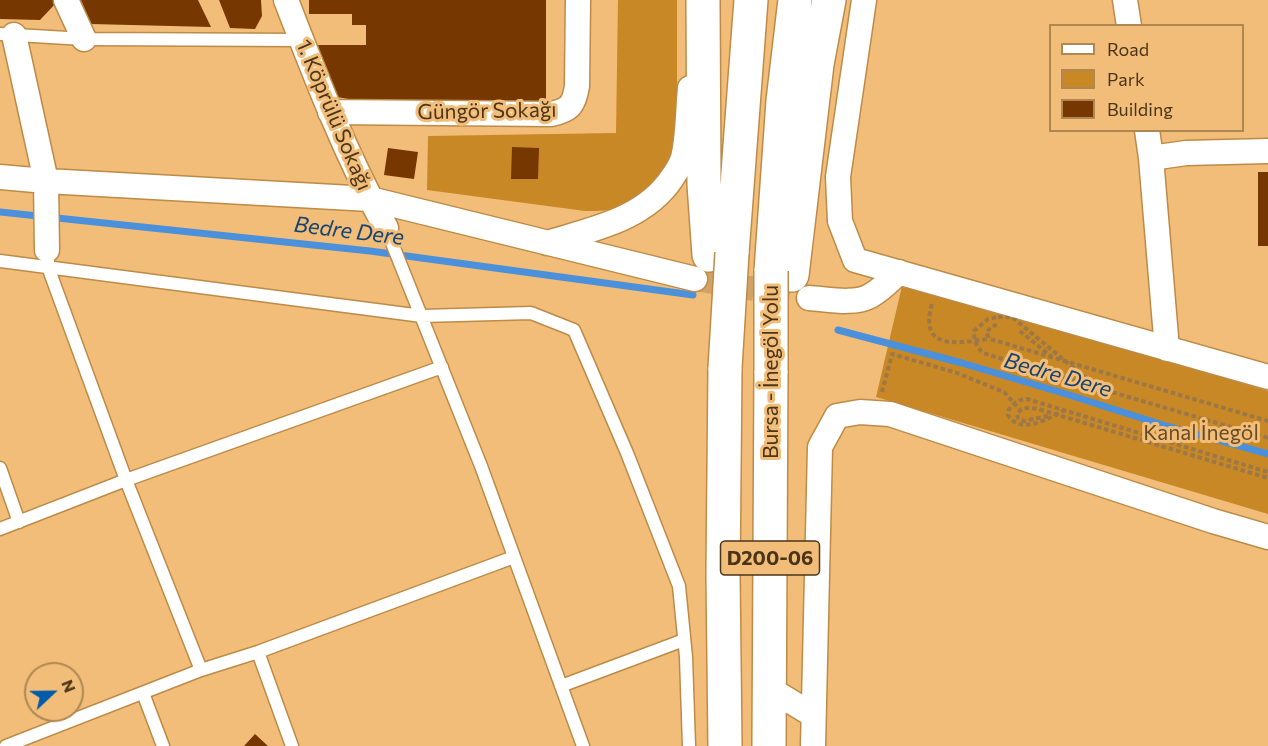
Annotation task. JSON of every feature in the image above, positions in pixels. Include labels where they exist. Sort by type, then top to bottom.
[{"type":"highway","name":"Bursa - İnegöl Yolu","points":[[725,746],[723,574],[712,262],[751,0]]},
{"type":"highway","name":"Bursa - İnegöl Yolu","points":[[770,746],[781,371],[791,281],[783,101],[795,0]]},
{"type":"highway","points":[[791,281],[817,64],[829,0]]},
{"type":"highway","points":[[703,2],[704,184],[712,262]]},
{"type":"street","points":[[66,0],[84,39]]},
{"type":"street","name":"1. Köprülü Sokağı","points":[[286,0],[350,159],[386,228]]},
{"type":"street","name":"Güngör Sokağı","points":[[330,112],[551,114],[562,111],[570,107],[575,100],[578,0]]},
{"type":"street","points":[[864,0],[838,177],[840,221],[855,260],[1268,377]]},
{"type":"street","points":[[1125,0],[1129,24]]},
{"type":"street","points":[[547,243],[612,223],[633,214],[658,195],[673,176],[684,155],[695,31],[703,2]]},
{"type":"street","points":[[7,35],[46,189],[48,259]]},
{"type":"street","points":[[1147,132],[1167,348]]},
{"type":"street","points":[[1151,158],[1186,153],[1268,151]]},
{"type":"street","points":[[0,177],[46,189],[370,199],[547,243],[712,262]]},
{"type":"street","points":[[791,281],[858,301],[869,297],[899,272]]},
{"type":"street","points":[[813,746],[820,447],[837,416],[860,412],[890,414],[1268,537]]},
{"type":"street","points":[[770,689],[813,715]]},
{"type":"lane","points":[[7,35],[84,39],[301,40]]},
{"type":"lane","points":[[386,228],[481,466],[561,686],[580,745]]},
{"type":"lane","points":[[2,264],[48,259],[422,316],[531,313],[574,330],[627,453],[679,586],[689,746]]},
{"type":"lane","points":[[48,259],[126,480],[201,670]]},
{"type":"lane","points":[[0,529],[126,480],[442,367]]},
{"type":"lane","points":[[0,468],[19,522]]},
{"type":"lane","points":[[6,746],[201,670],[258,652],[514,557]]},
{"type":"lane","points":[[561,686],[684,640]]},
{"type":"lane","points":[[258,652],[292,746]]},
{"type":"lane","points":[[143,693],[163,746]]},
{"type":"path","points":[[938,283],[928,318],[931,330],[936,337],[950,343],[990,339],[1268,421]]},
{"type":"path","points":[[1098,388],[1012,318],[988,319],[974,331],[974,341],[983,353],[1098,388],[1268,438]]},
{"type":"path","points":[[1012,323],[1052,357]]},
{"type":"path","points":[[990,339],[986,333],[992,326],[1001,324]]},
{"type":"path","points":[[877,413],[892,354],[957,372],[1004,392],[1020,410]]},
{"type":"path","points":[[1065,410],[1026,426],[1018,424],[1008,415],[1009,409],[1015,403],[1027,399],[1065,410],[1268,471]]},
{"type":"path","points":[[1056,414],[1024,421],[1018,418],[1017,414],[1025,407],[1038,409],[1056,414],[1268,478]]},
{"type":"green space","points":[[618,0],[677,0],[677,150],[647,189],[618,208],[590,211],[427,190],[428,136],[616,133]]},
{"type":"green space","name":"Kanal İnegöl","points":[[903,282],[1268,391],[1268,514],[876,397]]},
{"type":"building","points":[[0,0],[56,0],[57,2],[40,20],[0,19]]},
{"type":"building","points":[[81,0],[198,0],[211,27],[91,24]]},
{"type":"building","points":[[219,0],[261,0],[262,16],[255,29],[230,28]]},
{"type":"building","points":[[309,0],[546,0],[546,103],[366,102],[337,97],[324,72],[318,45],[366,45],[366,25],[352,25],[352,14],[309,14]]},
{"type":"building","points":[[512,147],[539,148],[538,179],[511,179]]},
{"type":"building","points":[[388,148],[418,152],[414,179],[384,175]]},
{"type":"building","points":[[1258,172],[1268,172],[1268,246],[1258,246]]},
{"type":"building","points":[[255,734],[268,746],[244,746]]},
{"type":"waterway","name":"Bedre Dere","points":[[0,212],[370,251],[693,295]]},
{"type":"waterway","name":"Bedre Dere","points":[[838,330],[962,363],[1163,425],[1268,454]]},
{"type":"tunnel","points":[[695,279],[809,298]]}]
